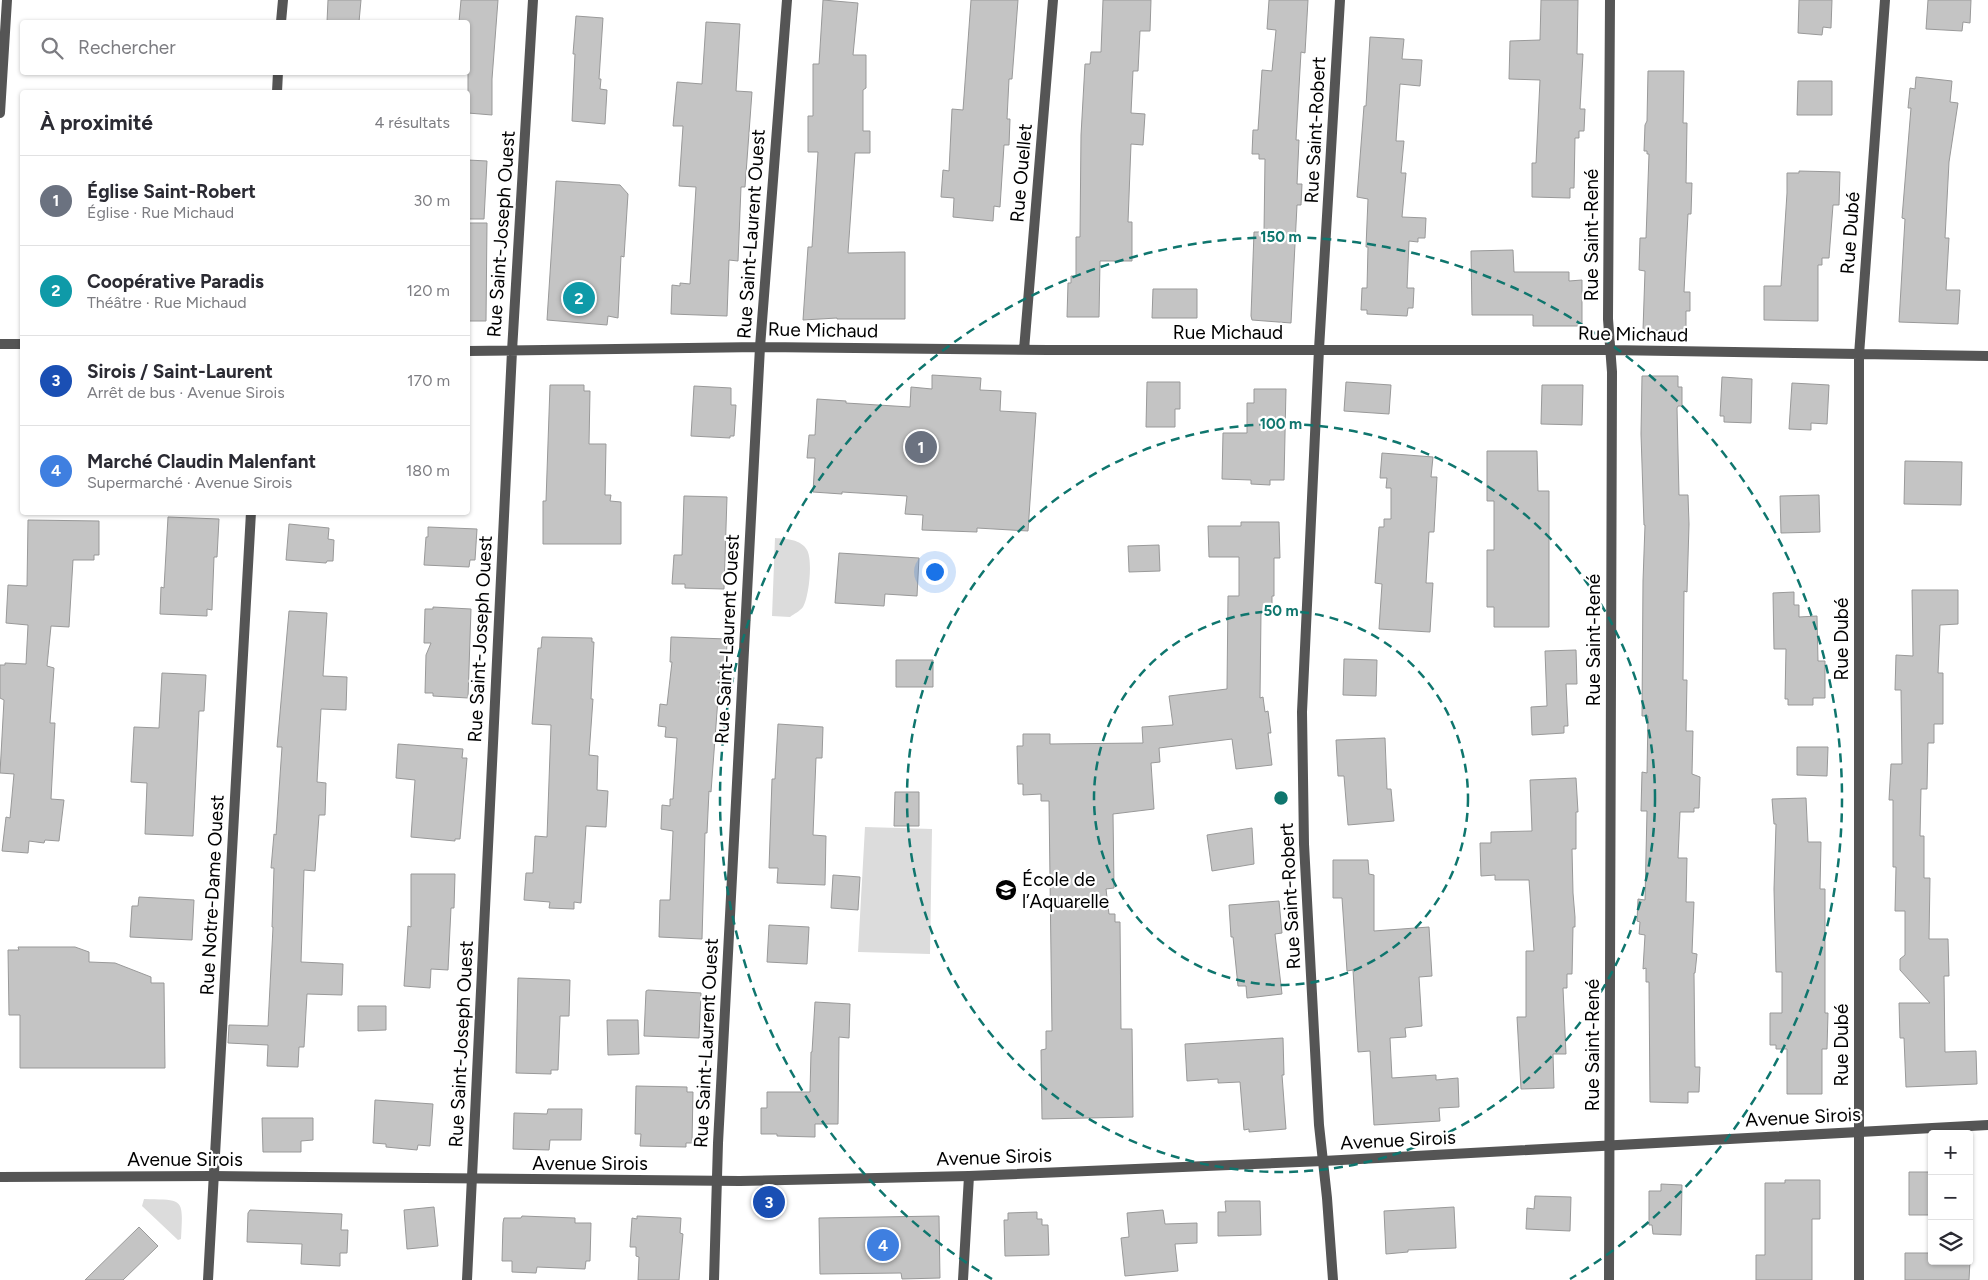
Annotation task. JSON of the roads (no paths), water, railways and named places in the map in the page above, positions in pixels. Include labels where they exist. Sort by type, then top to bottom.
[{"type":"street","points":[[0,113],[7,0]]},
{"type":"street","points":[[281,20],[282,0]]},
{"type":"street","name":"Rue Saint-Joseph Ouest","points":[[468,1280],[512,351],[534,0]]},
{"type":"street","name":"Rue Saint-Laurent Ouest","points":[[714,1280],[717,1181],[760,347],[787,0]]},
{"type":"street","name":"Rue Ouellet","points":[[1024,350],[1053,0]]},
{"type":"street","name":"Rue Saint-Robert","points":[[1333,1280],[1319,1125],[1304,844],[1302,712],[1319,349],[1340,0]]},
{"type":"street","name":"Rue Saint-René","points":[[1609,1280],[1612,402],[1608,320],[1610,0]]},
{"type":"street","name":"Rue Dubé","points":[[1859,1280],[1859,355],[1885,0]]},
{"type":"street","points":[[277,90],[278,75]]},
{"type":"street","points":[[0,344],[20,344]]},
{"type":"street","name":"Rue Michaud","points":[[470,351],[760,347],[1024,350],[1610,350],[1988,356]]},
{"type":"street","name":"Rue Notre-Dame Ouest","points":[[208,1280],[251,515]]},
{"type":"street","name":"Avenue Sirois","points":[[0,1177],[213,1176],[717,1181],[969,1176],[1323,1161],[1988,1124]]},
{"type":"street","points":[[963,1280],[969,1176]]},
{"type":"place","name":"Coopérative Paradis","points":[[579,298]]},
{"type":"place","name":"Église Saint-Robert","points":[[921,447]]},
{"type":"place","name":"École de l’Aquarelle","points":[[1006,890]]},
{"type":"place","name":"Sirois / Saint-Laurent","points":[[769,1202]]},
{"type":"place","name":"Marché Claudin Malenfant","points":[[883,1245]]}]
